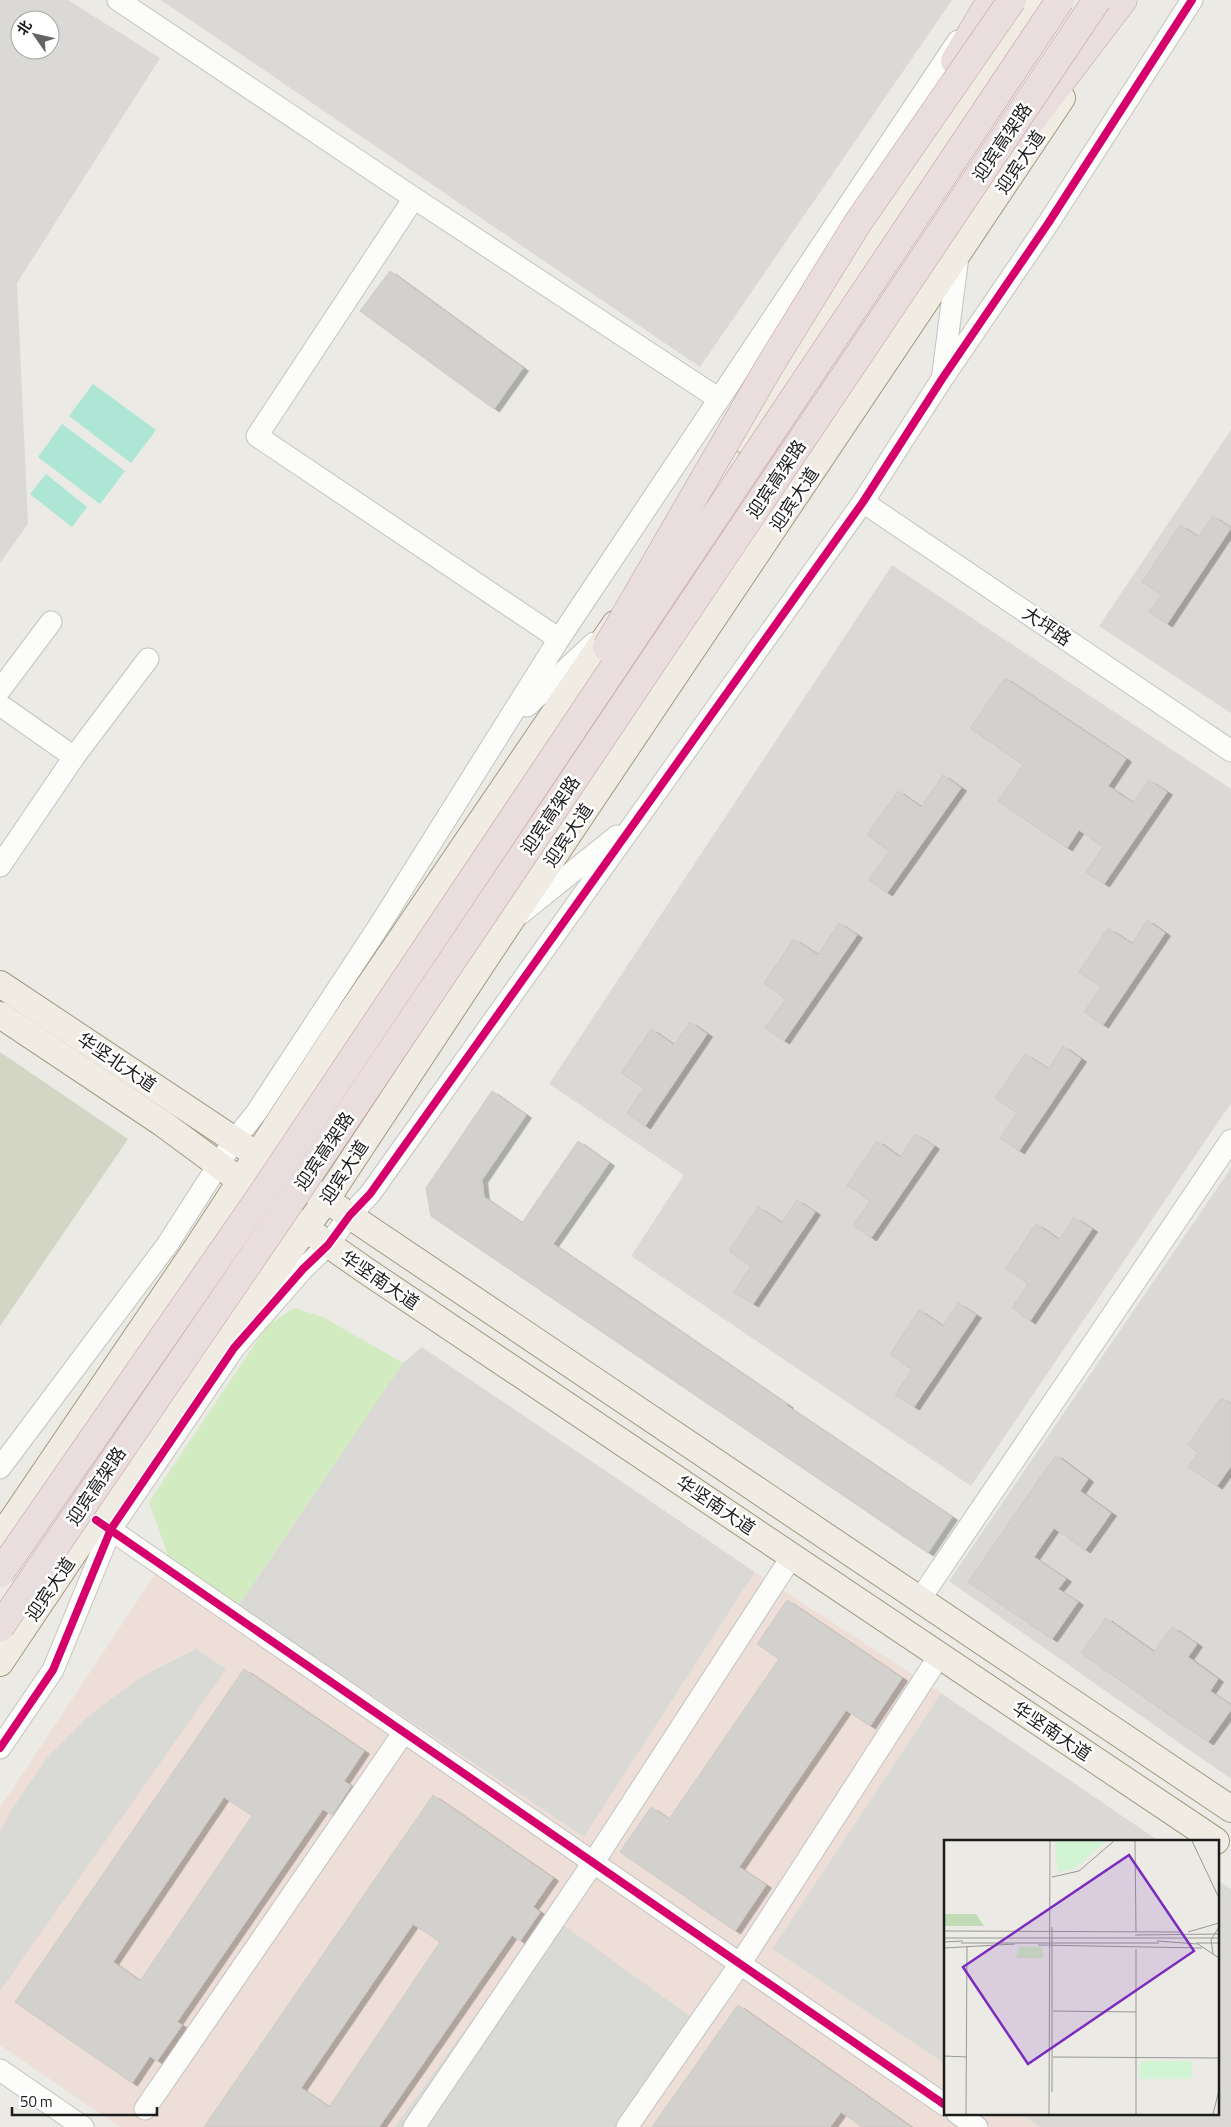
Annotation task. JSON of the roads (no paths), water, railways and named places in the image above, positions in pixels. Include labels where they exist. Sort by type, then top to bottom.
[{"type":"highway","points":[[472,877],[768,367],[857,224],[991,0]]},
{"type":"highway","points":[[857,224],[1012,0]]},
{"type":"highway","name":"迎宾高架路","points":[[0,1573],[263,1191],[1060,0]]},
{"type":"highway","name":"迎宾高架路","points":[[0,1627],[285,1208],[1097,0]]},
{"type":"highway","points":[[903,290],[1123,0]]},
{"type":"main road","points":[[0,1538],[1036,0]]},
{"type":"main road","name":"迎宾大道","points":[[0,1663],[103,1524],[326,1200],[507,926],[1128,0]]},
{"type":"main road","name":"华坚北大道","points":[[0,984],[235,1140]]},
{"type":"main road","name":"华坚北大道","points":[[0,1016],[162,1123],[219,1165]]},
{"type":"main road","name":"华坚南大道","points":[[235,1140],[350,1215],[1231,1809]]},
{"type":"main road","name":"华坚南大道","points":[[219,1165],[328,1245],[1215,1840]]},
{"type":"main road","name":"华坚南大道","points":[[1218,1842],[1231,1850]]},
{"type":"street","points":[[118,0],[719,399]]},
{"type":"street","points":[[0,1468],[167,1245],[235,1140],[256,1113],[374,934],[559,639],[985,0]]},
{"type":"street","points":[[0,1748],[53,1670],[103,1524],[234,1348],[303,1269],[328,1245],[350,1215],[370,1194],[863,502],[942,378],[1049,222],[1192,0]]},
{"type":"street","points":[[414,198],[257,436],[559,639]]},
{"type":"street","points":[[942,378],[958,256]]},
{"type":"street","name":"大坪路","points":[[863,502],[1231,751]]},
{"type":"street","points":[[506,726],[619,618]]},
{"type":"street","points":[[0,690],[51,622]]},
{"type":"street","points":[[0,866],[74,757],[148,659]]},
{"type":"street","points":[[0,705],[74,757]]},
{"type":"street","points":[[507,926],[638,818]]},
{"type":"street","points":[[920,1599],[1231,1140]]},
{"type":"street","points":[[103,1524],[944,2104]]},
{"type":"street","points":[[414,2127],[593,1863],[792,1556]]},
{"type":"street","points":[[627,2127],[740,1964],[939,1656]]},
{"type":"street","points":[[145,2109],[404,1732]]},
{"type":"street","points":[[0,2070],[83,2127]]},
{"type":"street","points":[[958,2114],[977,2127]]}]
